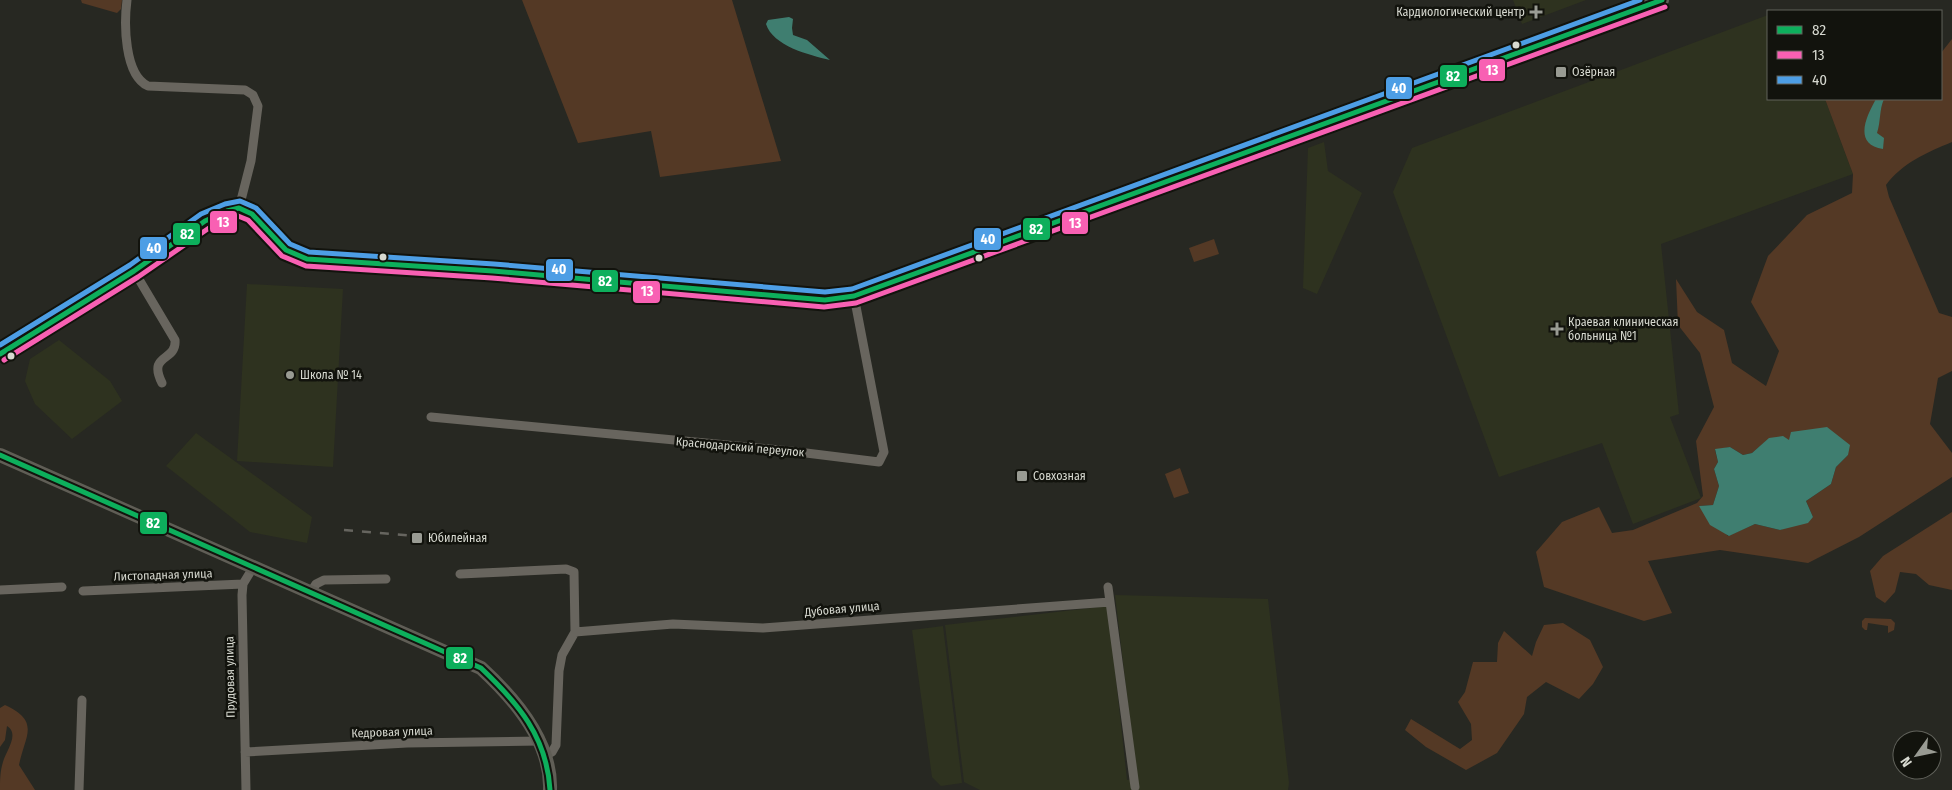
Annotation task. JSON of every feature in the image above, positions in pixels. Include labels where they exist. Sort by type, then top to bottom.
[{"type":"main road","points":[[0,354],[134,271],[205,221],[239,208],[252,214],[286,250],[307,258],[493,271],[825,300],[854,296],[1662,0]]},
{"type":"main road","points":[[0,455],[481,668],[506,692],[540,741],[551,773],[550,790]]},
{"type":"street","points":[[127,0],[125,15],[127,45],[141,83],[148,86],[245,90],[253,95],[258,106],[250,161],[239,208]]},
{"type":"street","points":[[134,271],[175,340],[174,350],[158,365],[157,369],[162,383]]},
{"type":"street","name":"Краснодарский переулок","points":[[431,417],[790,451],[878,462],[884,452],[854,296]]},
{"type":"street","name":"Прудовая улица","points":[[246,790],[242,633],[244,584],[254,566]]},
{"type":"street","points":[[460,574],[566,569],[574,572],[575,632],[562,655],[556,745],[552,752],[546,755]]},
{"type":"street","points":[[310,592],[316,584],[324,580],[386,579]]},
{"type":"street","name":"Листопадная улица","points":[[83,591],[244,584]]},
{"type":"street","points":[[0,590],[62,587]]},
{"type":"street","points":[[1108,587],[1135,787]]},
{"type":"street","name":"Дубовая улица","points":[[575,632],[674,624],[763,628],[1110,602]]},
{"type":"street","points":[[79,790],[82,700]]},
{"type":"street","name":"Кедровая улица","points":[[245,752],[407,744],[540,741]]},
{"type":"shaded area","points":[[81,0],[122,0],[121,9],[117,13],[82,3]]},
{"type":"shaded area","points":[[522,0],[732,0],[781,161],[660,177],[651,131],[578,143]]},
{"type":"shaded area","name":"Кардиологический центр","points":[[1513,0],[1586,0],[1522,24]]},
{"type":"shaded area","name":"Краевая клиническая больница №1","points":[[1767,15],[1767,100],[1825,100],[1853,174],[1661,244],[1679,414],[1670,417],[1701,498],[1633,524],[1602,443],[1499,477],[1393,192],[1412,148]]},
{"type":"shaded area","points":[[1952,39],[1952,142],[1908,164],[1892,177],[1886,185],[1889,197],[1939,313],[1952,317],[1952,371],[1938,378],[1930,424],[1952,453],[1952,477],[1859,537],[1808,563],[1720,550],[1648,561],[1672,613],[1644,621],[1544,587],[1536,552],[1562,522],[1599,507],[1612,533],[1633,530],[1697,503],[1703,496],[1696,441],[1714,407],[1700,353],[1678,325],[1676,279],[1697,312],[1724,330],[1732,363],[1766,386],[1779,351],[1751,302],[1768,256],[1807,215],[1852,193],[1853,174],[1825,100],[1942,100],[1942,52]],"holes":[[[1770,438],[1848,455],[1836,467],[1831,484],[1806,501],[1813,517],[1780,530],[1755,524],[1728,536],[1699,506],[1713,505],[1719,486],[1714,469],[1718,462],[1715,450],[1730,447],[1743,455],[1752,453]]]},
{"type":"shaded area","points":[[1324,142],[1328,171],[1362,193],[1317,294],[1303,288],[1308,148]]},
{"type":"shaded area","points":[[1214,239],[1219,254],[1194,262],[1189,248]]},
{"type":"shaded area","name":"Школа № 14","points":[[247,284],[343,289],[333,467],[237,461]]},
{"type":"shaded area","points":[[59,340],[110,381],[122,401],[72,439],[35,404],[25,381],[30,359]]},
{"type":"shaded area","points":[[196,433],[312,517],[307,543],[250,532],[166,466]]},
{"type":"shaded area","points":[[1180,468],[1189,493],[1174,498],[1165,474]]},
{"type":"shaded area","points":[[1952,512],[1952,590],[1929,585],[1916,574],[1900,572],[1895,592],[1885,603],[1876,597],[1870,571],[1883,556]]},
{"type":"shaded area","points":[[1115,595],[1268,599],[1289,783],[1288,790],[980,790],[964,782],[945,625],[1108,606],[1127,780],[1137,779]]},
{"type":"shaded area","points":[[1865,618],[1891,619],[1895,623],[1894,630],[1888,633],[1888,626],[1868,623],[1867,630],[1865,630],[1862,627],[1862,621]]},
{"type":"shaded area","points":[[1563,623],[1590,640],[1603,667],[1593,684],[1579,699],[1546,682],[1527,697],[1524,714],[1497,753],[1466,770],[1426,747],[1405,730],[1411,719],[1460,749],[1472,740],[1471,724],[1458,702],[1465,692],[1473,662],[1497,662],[1498,643],[1504,631],[1532,656],[1544,625]]},
{"type":"shaded area","points":[[943,626],[962,783],[941,786],[932,777],[912,630]]},
{"type":"shaded area","points":[[5,705],[23,717],[27,724],[27,737],[19,765],[35,790],[0,790],[2,765],[12,738],[11,729],[7,726],[5,740],[0,747],[0,708]]},
{"type":"water","points":[[789,17],[793,19],[793,35],[807,40],[830,60],[784,44],[770,32],[766,24],[768,20]]},
{"type":"water","points":[[1876,100],[1884,100],[1877,133],[1884,138],[1883,149],[1868,142],[1865,136],[1864,129]]},
{"type":"water","points":[[1827,427],[1850,445],[1848,455],[1836,467],[1831,484],[1806,501],[1813,517],[1808,523],[1780,530],[1755,524],[1729,536],[1710,525],[1699,506],[1713,505],[1719,486],[1714,469],[1718,462],[1715,449],[1730,447],[1743,455],[1752,453],[1769,438],[1783,436],[1789,440],[1791,432]]},
{"type":"railway","points":[[344,530],[417,536]]},
{"type":"transit line","name":"40","points":[[0,345],[130,265],[201,214],[225,204],[240,201],[256,208],[290,244],[309,252],[494,264],[825,292],[852,289],[1640,0]]},
{"type":"transit line","name":"82","points":[[0,354],[134,271],[205,221],[239,208],[252,214],[286,250],[307,259],[493,271],[825,300],[854,296],[1662,0]]},
{"type":"transit line","name":"13","points":[[4,360],[138,277],[209,228],[238,216],[248,220],[282,256],[306,266],[492,278],[824,307],[856,303],[1665,7]]},
{"type":"transit line","name":"82","points":[[0,455],[481,668],[507,694],[537,737],[548,771],[550,790]]},
{"type":"place","name":"Кардиологический центр","points":[[1536,12]]},
{"type":"place","name":"Озёрная","points":[[1561,72]]},
{"type":"place","name":"Краевая клиническая больница №1","points":[[1557,329]]},
{"type":"place","name":"Школа № 14","points":[[290,375]]},
{"type":"place","name":"Совхозная","points":[[1022,476]]},
{"type":"place","name":"Юбилейная","points":[[417,538]]}]
